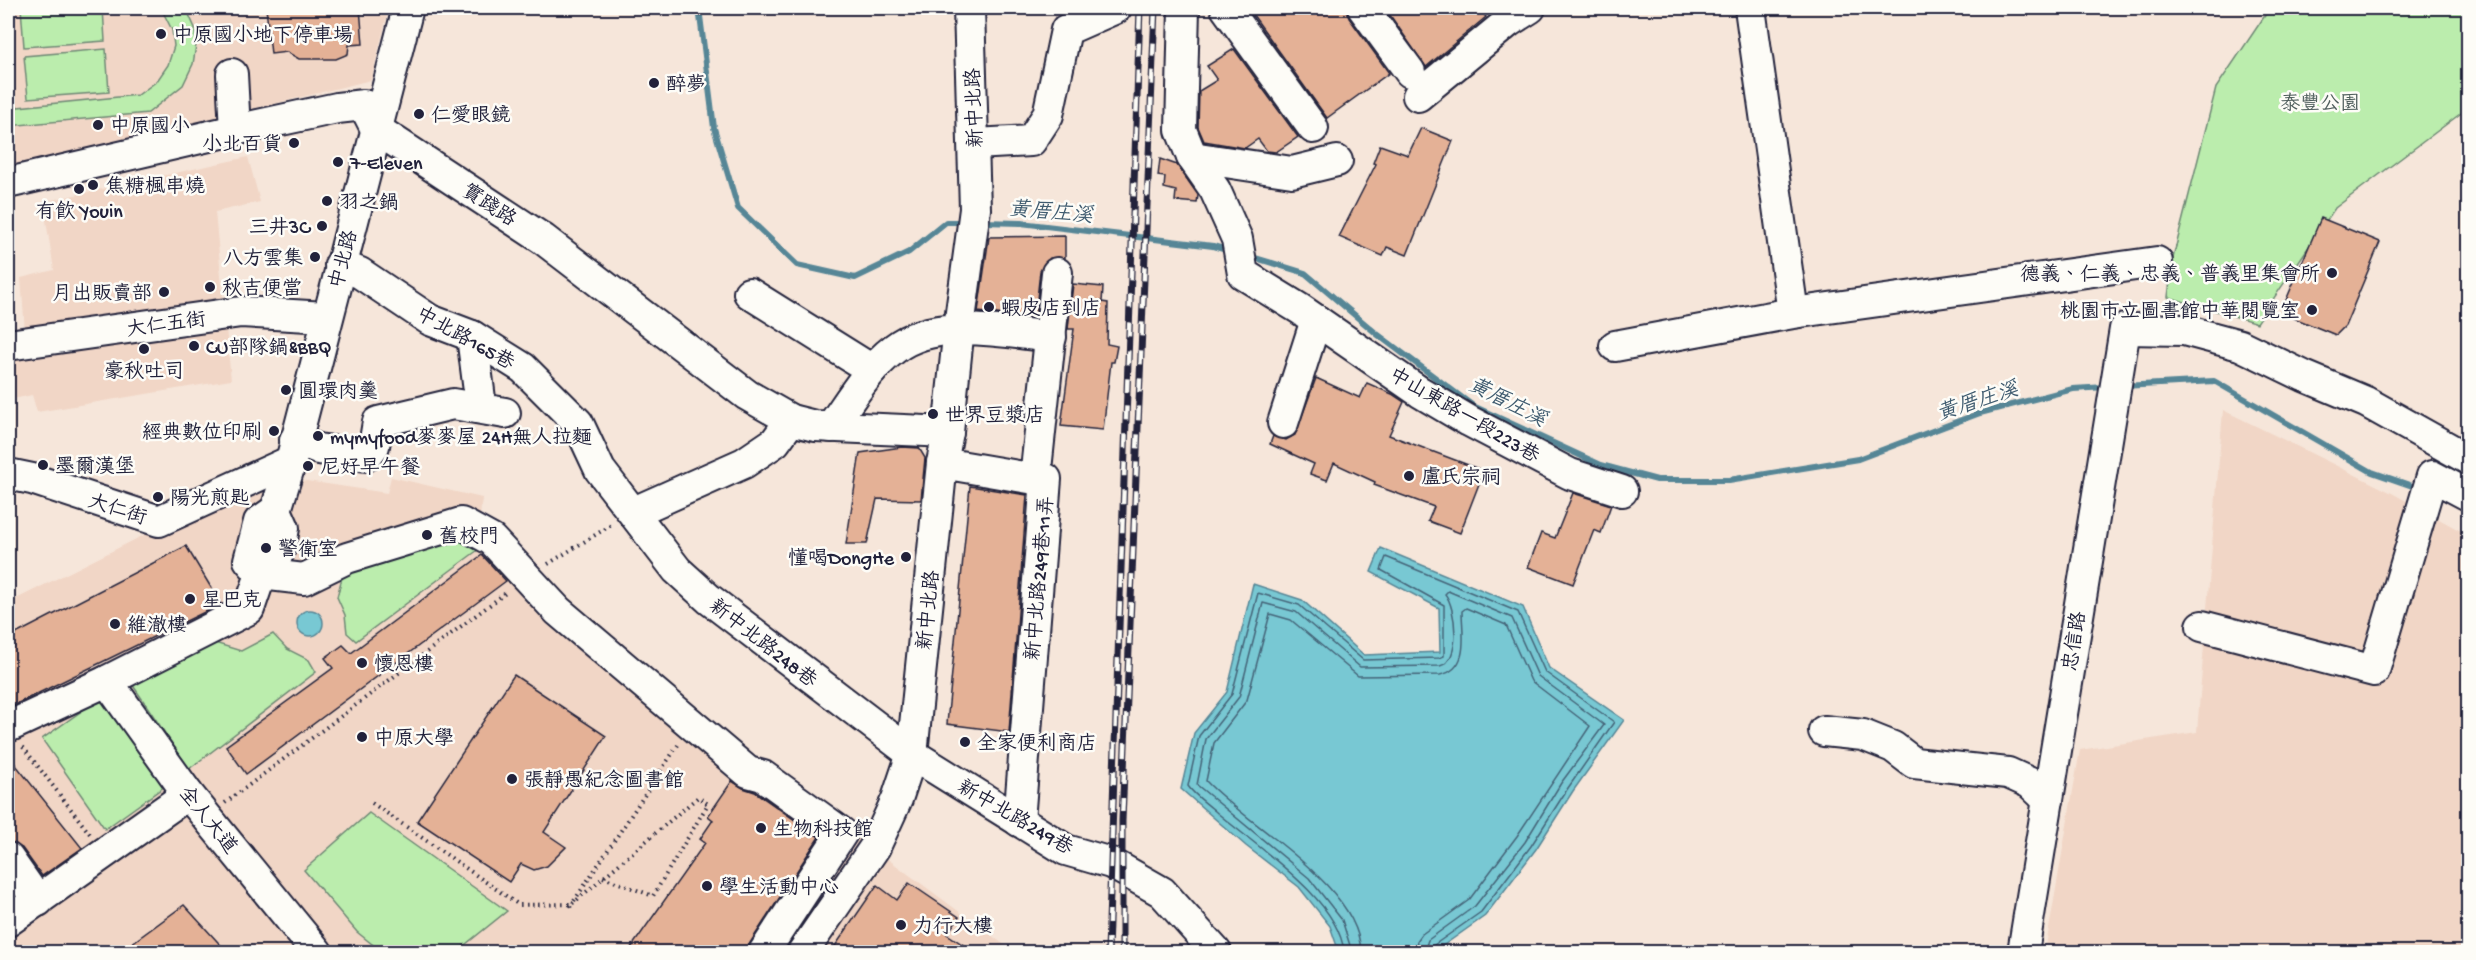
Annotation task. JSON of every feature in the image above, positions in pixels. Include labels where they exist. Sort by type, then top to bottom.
[{"type":"street","name":"中北路","points":[[261,574],[249,561],[259,522],[276,510],[408,8]]},
{"type":"street","name":"新中北路","points":[[803,952],[875,847],[897,799],[912,754],[942,463],[948,432],[975,209],[975,144],[969,8]]},
{"type":"street","points":[[975,144],[1032,141],[1048,115],[1066,30],[1116,8]]},
{"type":"street","name":"中山東路一段223巷","points":[[1184,8],[1181,130],[1192,157],[1215,190],[1237,239],[1243,274],[1316,320],[1420,392],[1469,421],[1570,474],[1622,491]]},
{"type":"street","points":[[1226,8],[1314,128]]},
{"type":"street","points":[[1363,8],[1414,84],[1511,12]]},
{"type":"street","points":[[1750,8],[1793,313]]},
{"type":"street","points":[[232,74],[235,130]]},
{"type":"street","name":"實踐路","points":[[8,183],[235,130],[363,105],[376,129],[543,239],[747,395],[791,420],[831,426],[948,432]]},
{"type":"street","points":[[1192,157],[1292,171],[1337,161]]},
{"type":"street","points":[[1615,346],[1793,313],[2157,262]]},
{"type":"street","name":"中北路165巷","points":[[340,265],[360,273],[430,320],[472,336],[523,368],[578,423],[600,470],[634,512]]},
{"type":"street","name":"新中北路249巷11弄","points":[[1019,821],[1046,479],[1035,479],[1057,273]]},
{"type":"street","points":[[749,293],[872,370]]},
{"type":"street","name":"大仁五街","points":[[8,345],[241,312],[326,317]]},
{"type":"street","points":[[1283,423],[1316,320]]},
{"type":"street","points":[[831,426],[872,370],[896,347],[928,334],[959,327],[1051,337]]},
{"type":"street","name":"忠信路","points":[[2023,952],[2125,329],[2184,330],[2240,345],[2304,376],[2366,402],[2469,459]]},
{"type":"street","points":[[293,451],[318,449],[366,456],[374,446],[378,422],[453,404],[493,410],[472,336]]},
{"type":"street","points":[[634,512],[744,463],[775,442],[791,420]]},
{"type":"street","name":"大仁街","points":[[8,474],[32,479],[159,521],[293,451]]},
{"type":"street","points":[[942,463],[1035,479]]},
{"type":"street","points":[[2202,626],[2374,671],[2432,476],[2469,495]]},
{"type":"street","name":"新中北路248巷","points":[[634,512],[677,570],[709,599],[912,754]]},
{"type":"street","points":[[8,727],[107,681],[249,609],[261,574],[304,579],[347,558],[461,523],[492,540],[558,611],[748,772],[763,776],[842,833],[764,952]]},
{"type":"street","name":"全人大道","points":[[107,681],[188,794],[317,952]]},
{"type":"street","points":[[1824,731],[1863,735],[1893,747],[1914,763],[2008,773],[2030,783],[2048,800]]},
{"type":"street","name":"新中北路249巷","points":[[912,754],[1066,850],[1111,863],[1162,892],[1216,952]]},
{"type":"street","points":[[8,921],[188,794]]},
{"type":"street","points":[[8,858],[38,901]]},
{"type":"path","points":[[207,817],[527,576],[634,512]]},
{"type":"path","points":[[570,906],[692,724]]},
{"type":"path","points":[[8,727],[105,853]]},
{"type":"path","points":[[372,803],[519,905],[570,906],[698,797],[708,804],[653,896],[603,878]]},
{"type":"shaded area","name":"中原國小","points":[[8,8],[389,8],[371,80],[8,169]]},
{"type":"shaded area","points":[[248,157],[260,202],[215,212],[231,380],[37,412],[32,395],[8,400],[8,362],[27,359],[21,278],[54,270],[43,202]]},
{"type":"shaded area","points":[[2223,410],[2390,492],[2468,535],[2468,952],[2045,952],[2080,750],[2197,732]]},
{"type":"shaded area","name":"中原大學","points":[[280,477],[387,493],[391,477],[482,498],[480,517],[504,529],[549,581],[552,589],[748,763],[864,839],[785,952],[8,952],[8,603],[156,529]]},
{"type":"shaded area","name":"力行大樓","points":[[885,857],[1014,952],[816,952]]},
{"type":"green space","points":[[21,8],[103,8],[105,41],[24,47]]},
{"type":"green space","points":[[157,8],[186,8],[195,28],[196,45],[193,64],[183,85],[148,113],[8,126],[8,108],[138,95],[157,81],[168,65],[174,46],[172,30],[163,12]]},
{"type":"green space","name":"泰豐公園","points":[[2270,8],[2468,8],[2468,108],[2335,208],[2257,323],[2168,297],[2173,258],[2216,88]]},
{"type":"green space","points":[[106,49],[109,92],[28,98],[24,56]]},
{"type":"green space","points":[[461,523],[482,547],[356,641],[347,633],[345,615],[337,597],[347,558]]},
{"type":"green space","points":[[273,634],[287,649],[309,660],[316,672],[189,769],[132,684],[215,643],[241,651]]},
{"type":"green space","points":[[103,696],[165,786],[105,829],[42,739]]},
{"type":"green space","points":[[369,813],[507,911],[456,952],[382,952],[357,932],[304,870]]},
{"type":"water","points":[[1381,548],[1523,607],[1549,668],[1624,720],[1573,791],[1536,849],[1485,916],[1434,952],[1339,952],[1330,926],[1299,887],[1246,846],[1181,789],[1194,733],[1227,692],[1253,584],[1302,600],[1364,655],[1440,652],[1439,608],[1371,572]]},
{"type":"water","points":[[310,610],[319,614],[323,623],[319,632],[310,636],[301,632],[297,623],[301,614]]},
{"type":"building","points":[[266,8],[360,8],[363,44],[349,45],[348,54],[336,59],[299,59],[287,52],[271,54]]},
{"type":"building","points":[[1248,8],[1345,8],[1349,18],[1389,73],[1327,118]]},
{"type":"building","points":[[1385,8],[1479,8],[1486,17],[1426,67]]},
{"type":"building","points":[[1234,49],[1298,137],[1276,152],[1267,151],[1258,139],[1245,148],[1204,141],[1198,127],[1199,91],[1217,80],[1207,66]]},
{"type":"building","points":[[1421,128],[1453,141],[1407,255],[1387,247],[1383,256],[1339,237],[1376,164],[1373,163],[1380,145],[1408,155]]},
{"type":"building","points":[[1160,159],[1177,165],[1198,195],[1197,203],[1175,201],[1176,191],[1164,188],[1165,177],[1158,176]]},
{"type":"building","name":"德義、仁義、忠義、普義里集會所","points":[[2321,218],[2380,242],[2345,326],[2336,335],[2289,316],[2293,308],[2284,305]]},
{"type":"building","points":[[1065,236],[1065,258],[1050,258],[1040,271],[1035,318],[978,312],[989,237]]},
{"type":"building","points":[[1073,284],[1103,287],[1102,302],[1108,303],[1107,344],[1117,346],[1114,362],[1111,362],[1103,430],[1061,426],[1074,329],[1068,329]]},
{"type":"building","points":[[1316,378],[1360,398],[1367,383],[1392,394],[1404,402],[1389,435],[1484,471],[1460,533],[1428,521],[1434,507],[1374,485],[1375,482],[1334,463],[1327,480],[1310,474],[1314,464],[1270,444],[1273,436],[1286,440],[1295,435]]},
{"type":"building","points":[[902,447],[919,448],[925,458],[921,500],[877,499],[867,544],[846,544],[860,453]]},
{"type":"building","points":[[970,486],[1027,495],[1009,732],[947,724]]},
{"type":"building","points":[[1573,493],[1611,505],[1601,533],[1594,530],[1573,584],[1528,567],[1541,533],[1555,538]]},
{"type":"building","name":"維澈樓","points":[[186,546],[221,604],[8,708],[8,638]]},
{"type":"building","name":"懷恩樓","points":[[482,555],[506,581],[246,774],[226,746],[333,668],[325,658],[343,645],[351,653]]},
{"type":"building","name":"張靜愚紀念圖書館","points":[[514,675],[606,736],[544,832],[566,847],[547,866],[534,870],[521,864],[509,882],[417,821]]},
{"type":"building","points":[[8,755],[82,848],[42,876],[22,848],[8,841]]},
{"type":"building","points":[[732,781],[755,792],[819,837],[750,943],[747,952],[628,952],[705,843],[700,839],[713,820],[708,816]]},
{"type":"building","name":"力行大樓","points":[[909,883],[959,917],[947,934],[974,952],[831,952],[877,885],[897,900]]},
{"type":"building","points":[[184,905],[227,952],[120,952]]},
{"type":"waterway","name":"黃厝庄溪","points":[[699,8],[714,128],[738,208],[797,265],[855,278],[909,252],[946,222],[965,222]]},
{"type":"waterway","name":"黃厝庄溪","points":[[982,222],[1021,223],[1213,246],[1230,251]]},
{"type":"waterway","name":"黃厝庄溪","points":[[1249,256],[1305,273],[1377,334],[1473,406],[1601,465],[1657,480],[1729,480],[1858,459],[1980,413],[2073,389],[2106,387]]},
{"type":"waterway","name":"黃厝庄溪","points":[[2123,386],[2214,381],[2372,472],[2421,489]]},
{"type":"railway","points":[[1108,952],[1140,8]]},
{"type":"railway","points":[[1122,952],[1122,821],[1155,8]]},
{"type":"place","name":"中原國小地下停車場","points":[[161,34]]},
{"type":"place","name":"醉夢","points":[[654,83]]},
{"type":"place","name":"仁愛眼鏡","points":[[419,114]]},
{"type":"place","name":"中原國小","points":[[98,125]]},
{"type":"place","name":"小北百貨","points":[[294,143]]},
{"type":"place","name":"7-Eleven","points":[[338,162]]},
{"type":"place","name":"焦糖楓串燒","points":[[93,185]]},
{"type":"place","name":"有飲 Youin","points":[[79,189]]},
{"type":"place","name":"羽之鍋","points":[[327,201]]},
{"type":"place","name":"三井3C","points":[[322,226]]},
{"type":"place","name":"八方雲集","points":[[315,257]]},
{"type":"place","name":"德義、仁義、忠義、普義里集會所","points":[[2332,273]]},
{"type":"place","name":"秋吉便當","points":[[210,287]]},
{"type":"place","name":"月出販賣部","points":[[164,292]]},
{"type":"place","name":"蝦皮店到店","points":[[989,307]]},
{"type":"place","name":"桃園市立圖書館中華閱覽室","points":[[2312,310]]},
{"type":"place","name":"CU部隊鍋&BBQ","points":[[194,346]]},
{"type":"place","name":"豪秋吐司","points":[[144,349]]},
{"type":"place","name":"圓環肉羹","points":[[286,390]]},
{"type":"place","name":"世界豆漿店","points":[[933,414]]},
{"type":"place","name":"經典數位印刷","points":[[274,431]]},
{"type":"place","name":"mymyfood麥麥屋 24H無人拉麵","points":[[318,436]]},
{"type":"place","name":"墨爾漢堡","points":[[43,465]]},
{"type":"place","name":"尼好早午餐","points":[[308,466]]},
{"type":"place","name":"盧氏宗祠","points":[[1409,476]]},
{"type":"place","name":"陽光煎匙","points":[[158,497]]},
{"type":"place","name":"舊校門","points":[[427,535]]},
{"type":"place","name":"警衛室","points":[[266,548]]},
{"type":"place","name":"懂喝DongHe","points":[[906,557]]},
{"type":"place","name":"星巴克","points":[[190,599]]},
{"type":"place","name":"維澈樓","points":[[115,624]]},
{"type":"place","name":"懷恩樓","points":[[362,663]]},
{"type":"place","name":"中原大學","points":[[362,737]]},
{"type":"place","name":"全家便利商店","points":[[965,742]]},
{"type":"place","name":"張靜愚紀念圖書館","points":[[512,779]]},
{"type":"place","name":"生物科技館","points":[[761,828]]},
{"type":"place","name":"學生活動中心","points":[[707,886]]},
{"type":"place","name":"力行大樓","points":[[901,925]]}]
